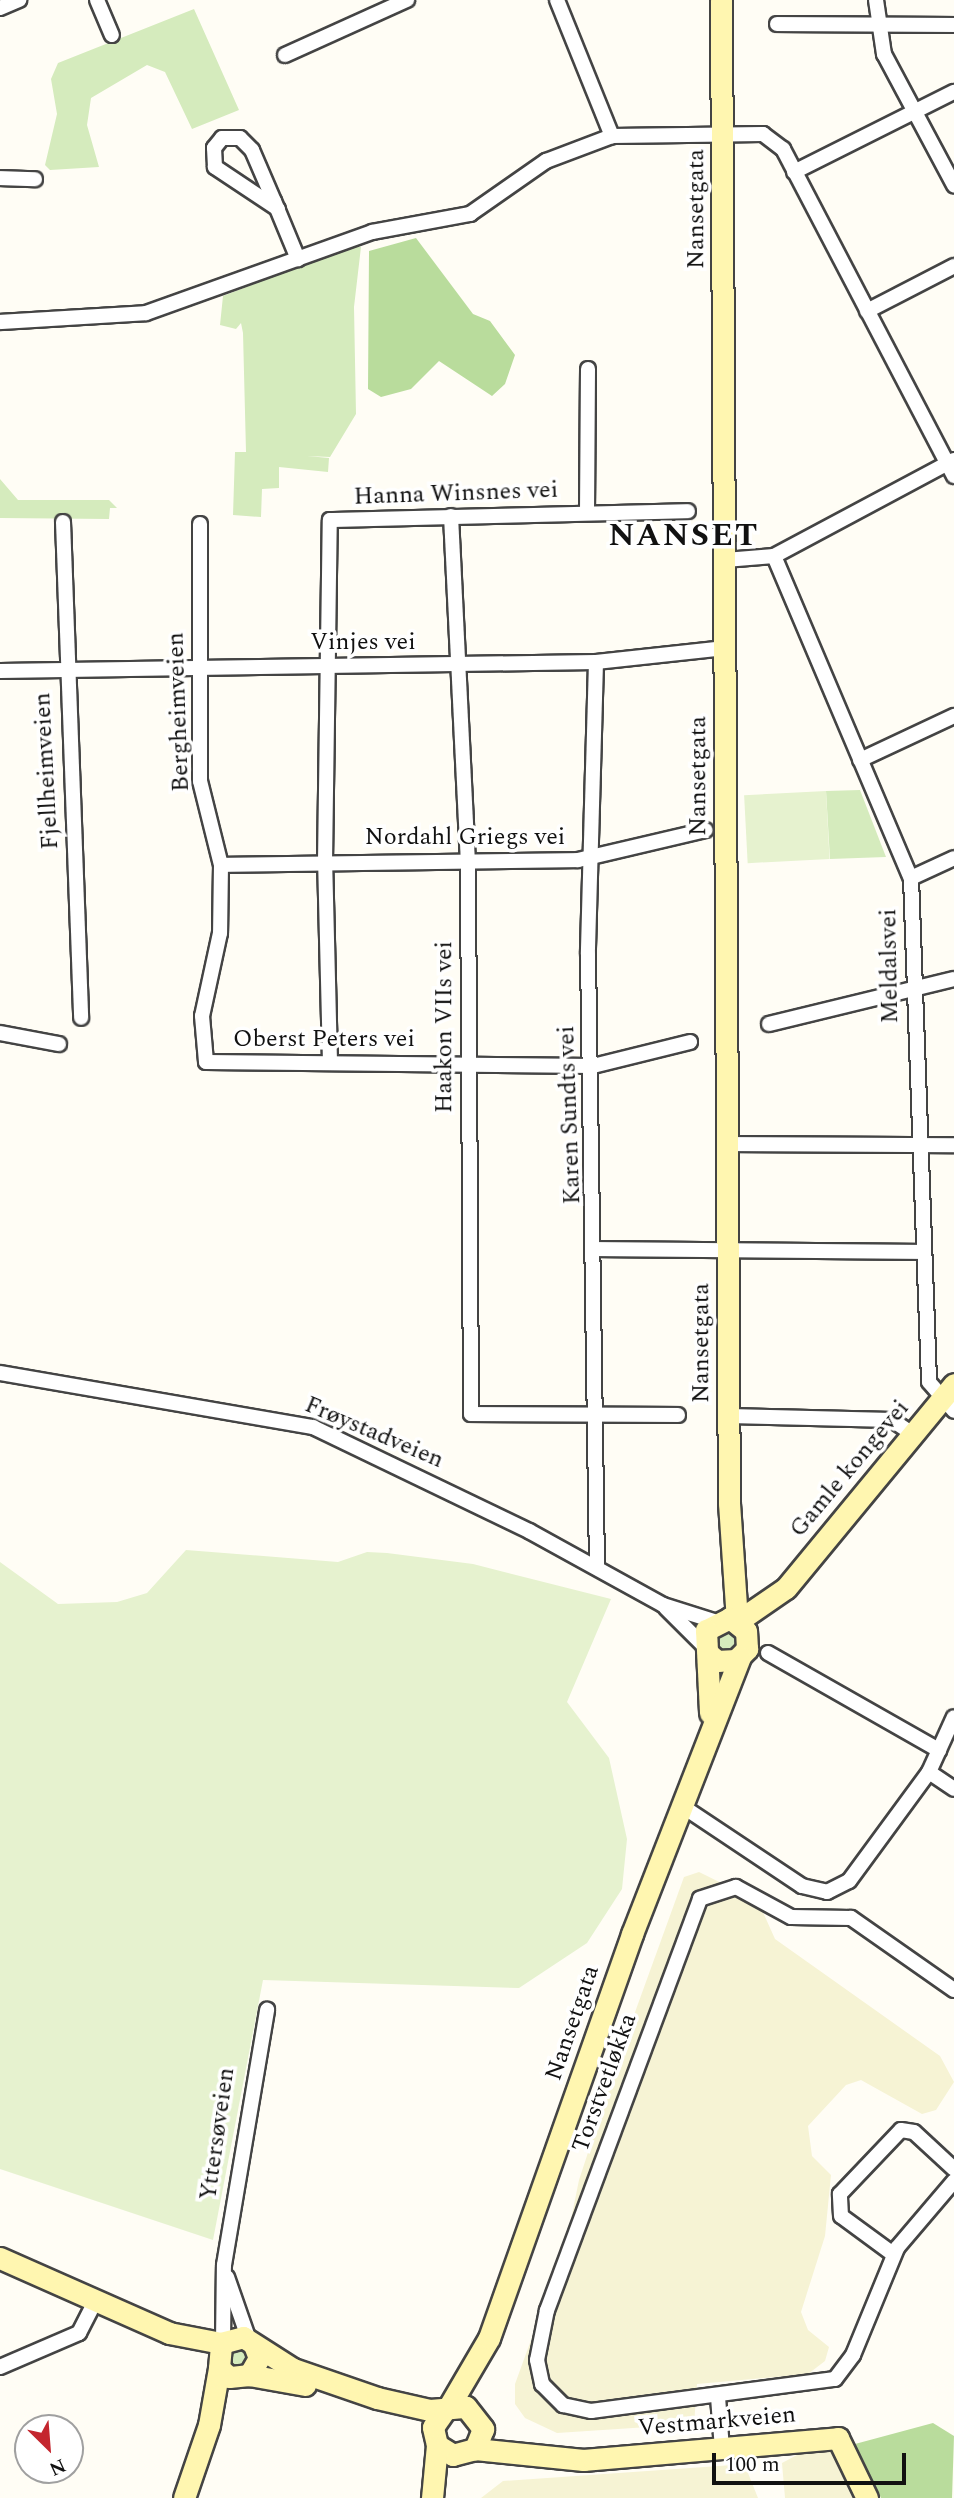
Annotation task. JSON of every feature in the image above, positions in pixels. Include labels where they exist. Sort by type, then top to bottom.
[{"type":"main road","name":"Nansetgata","points":[[446,2409],[489,2338],[711,1726],[744,1650],[729,1553],[721,0]]},
{"type":"main road","name":"Gamle kongevei","points":[[744,1650],[786,1588],[913,1434],[950,1398]]},
{"type":"main road","name":"Nansetgata","points":[[711,1726],[706,1650],[729,1553]]},
{"type":"main road","name":"Gamle kongevei","points":[[738,1621],[786,1588]]},
{"type":"main road","points":[[715,1621],[738,1621]]},
{"type":"main road","points":[[706,1650],[726,1663],[744,1650]]},
{"type":"main road","points":[[0,2258],[94,2303],[220,2354],[246,2377],[299,2383],[435,2439],[453,2455],[471,2451]]},
{"type":"main road","name":"Nansetgata","points":[[480,2420],[489,2338]]},
{"type":"main road","points":[[220,2354],[252,2342]]},
{"type":"main road","points":[[209,2425],[259,2358],[252,2342]]},
{"type":"main road","points":[[252,2342],[303,2374],[411,2407],[466,2407],[480,2420],[471,2451],[442,2498]]},
{"type":"main road","points":[[184,2498],[209,2425],[220,2354]]},
{"type":"main road","points":[[432,2498],[435,2439],[446,2409]]},
{"type":"main road","name":"Vestmarkveien","points":[[480,2420],[535,2455]]},
{"type":"main road","name":"Vestmarkveien","points":[[471,2451],[583,2460],[838,2438],[867,2498]]},
{"type":"street","points":[[0,8],[19,0]]},
{"type":"street","points":[[97,0],[111,35]]},
{"type":"street","points":[[285,55],[407,0]]},
{"type":"street","points":[[557,0],[612,136]]},
{"type":"street","points":[[876,0],[876,26],[915,112],[954,185]]},
{"type":"street","points":[[777,24],[954,25]]},
{"type":"street","points":[[794,172],[954,92]]},
{"type":"street","points":[[0,322],[146,313],[372,232],[470,214],[546,161],[612,136],[723,133],[772,138],[794,172],[952,467],[774,556],[725,560]]},
{"type":"street","points":[[278,209],[215,167],[214,148],[222,138],[240,138],[252,150],[278,209],[298,259]]},
{"type":"street","points":[[0,178],[35,179]]},
{"type":"street","points":[[867,312],[954,265]]},
{"type":"street","points":[[587,513],[588,369]]},
{"type":"street","name":"Hanna Winsnes vei","points":[[325,666],[330,520],[688,511]]},
{"type":"street","name":"Haakon VIIs vei","points":[[452,516],[462,666],[468,862],[471,1414],[596,1416]]},
{"type":"street","name":"Fjellheimveien","points":[[63,522],[65,670],[81,1018]]},
{"type":"street","name":"Bergheimveien","points":[[200,524],[200,781],[221,865],[220,933],[202,1016],[206,1062]]},
{"type":"street","name":"Meldalsvei","points":[[774,556],[911,878],[922,1252],[929,1382],[950,1398]]},
{"type":"street","name":"Vinjes vei","points":[[0,671],[596,662],[726,648]]},
{"type":"street","name":"Karen Sundts vei","points":[[596,662],[592,858],[597,1249],[597,1567]]},
{"type":"street","points":[[325,666],[325,862],[330,1062]]},
{"type":"street","points":[[860,760],[954,716]]},
{"type":"street","name":"Nordahl Griegs vei","points":[[221,865],[592,858],[706,830]]},
{"type":"street","points":[[911,878],[954,858]]},
{"type":"street","points":[[769,1024],[954,979]]},
{"type":"street","points":[[0,1033],[59,1044]]},
{"type":"street","name":"Oberst Peters vei","points":[[206,1062],[593,1066],[690,1042]]},
{"type":"street","points":[[728,1144],[954,1145]]},
{"type":"street","points":[[597,1249],[922,1252]]},
{"type":"street","name":"Frøystadveien","points":[[0,1373],[313,1427],[597,1567],[663,1605],[715,1621]]},
{"type":"street","points":[[596,1416],[678,1415]]},
{"type":"street","points":[[729,1416],[892,1420],[913,1434]]},
{"type":"street","name":"Frøystadveien","points":[[663,1605],[706,1650]]},
{"type":"street","points":[[768,1653],[939,1750]]},
{"type":"street","points":[[682,1806],[811,1892],[827,1892],[849,1881],[929,1772],[954,1717]]},
{"type":"street","points":[[929,1772],[954,1790]]},
{"type":"street","name":"Torstvetløkka","points":[[954,1990],[851,1918],[791,1917],[736,1887],[714,1890],[692,1910],[547,2310],[537,2360],[548,2393],[577,2411],[718,2398],[835,2379],[853,2355],[893,2254],[954,2181]]},
{"type":"street","name":"Yttersøveien","points":[[220,2354],[224,2265],[267,2011]]},
{"type":"street","points":[[893,2254],[841,2216],[840,2194],[901,2130],[914,2132],[954,2169]]},
{"type":"street","name":"Yttersøveien","points":[[224,2265],[252,2342]]},
{"type":"street","points":[[0,2367],[79,2333],[94,2303]]},
{"type":"street","points":[[718,2398],[722,2449]]},
{"type":"shaded area","points":[[699,1872],[758,1901],[775,1939],[940,2056],[954,2082],[936,2110],[922,2114],[861,2080],[846,2085],[808,2126],[812,2156],[831,2175],[825,2236],[801,2312],[808,2330],[829,2347],[825,2361],[808,2374],[697,2384],[694,2424],[557,2433],[525,2418],[515,2404],[515,2384],[566,2244],[579,2180],[626,2037],[684,1877]]},
{"type":"shaded area","points":[[810,2448],[841,2454],[861,2498],[785,2498],[782,2463]]},
{"type":"shaded area","points":[[733,2465],[748,2473],[758,2498],[481,2498],[503,2481]]},
{"type":"green space","points":[[194,9],[239,110],[192,129],[165,72],[147,65],[91,98],[87,125],[99,167],[50,170],[45,165],[57,114],[51,79],[58,63]]},
{"type":"green space","points":[[416,238],[473,314],[490,321],[515,355],[505,384],[492,396],[439,361],[411,389],[381,397],[368,389],[369,251]]},
{"type":"green space","points":[[349,247],[361,247],[354,307],[356,414],[330,457],[307,456],[329,458],[328,472],[279,467],[279,488],[262,489],[261,517],[233,515],[235,452],[246,452],[243,333],[241,323],[236,329],[220,325],[223,296]]},
{"type":"green space","points":[[0,479],[18,500],[109,500],[117,508],[110,508],[109,519],[0,518]]},
{"type":"green space","points":[[860,790],[886,857],[830,859],[826,791]]},
{"type":"green space","points":[[826,791],[830,859],[748,863],[744,795]]},
{"type":"green space","points":[[186,1550],[338,1562],[367,1552],[387,1553],[473,1564],[611,1599],[567,1702],[609,1758],[627,1839],[622,1889],[587,1943],[519,1988],[263,1980],[213,2240],[0,2169],[0,1562],[58,1604],[117,1602],[147,1593]]},
{"type":"green space","points":[[727,1630],[735,1633],[738,1641],[735,1649],[727,1652],[719,1649],[716,1641],[719,1633]]},
{"type":"green space","points":[[238,2346],[248,2357],[245,2366],[230,2367],[227,2352]]},
{"type":"green space","points":[[933,2423],[954,2436],[952,2498],[881,2498],[855,2444]]},
{"type":"district","name":"NANSET","points":[[684,536]]}]
